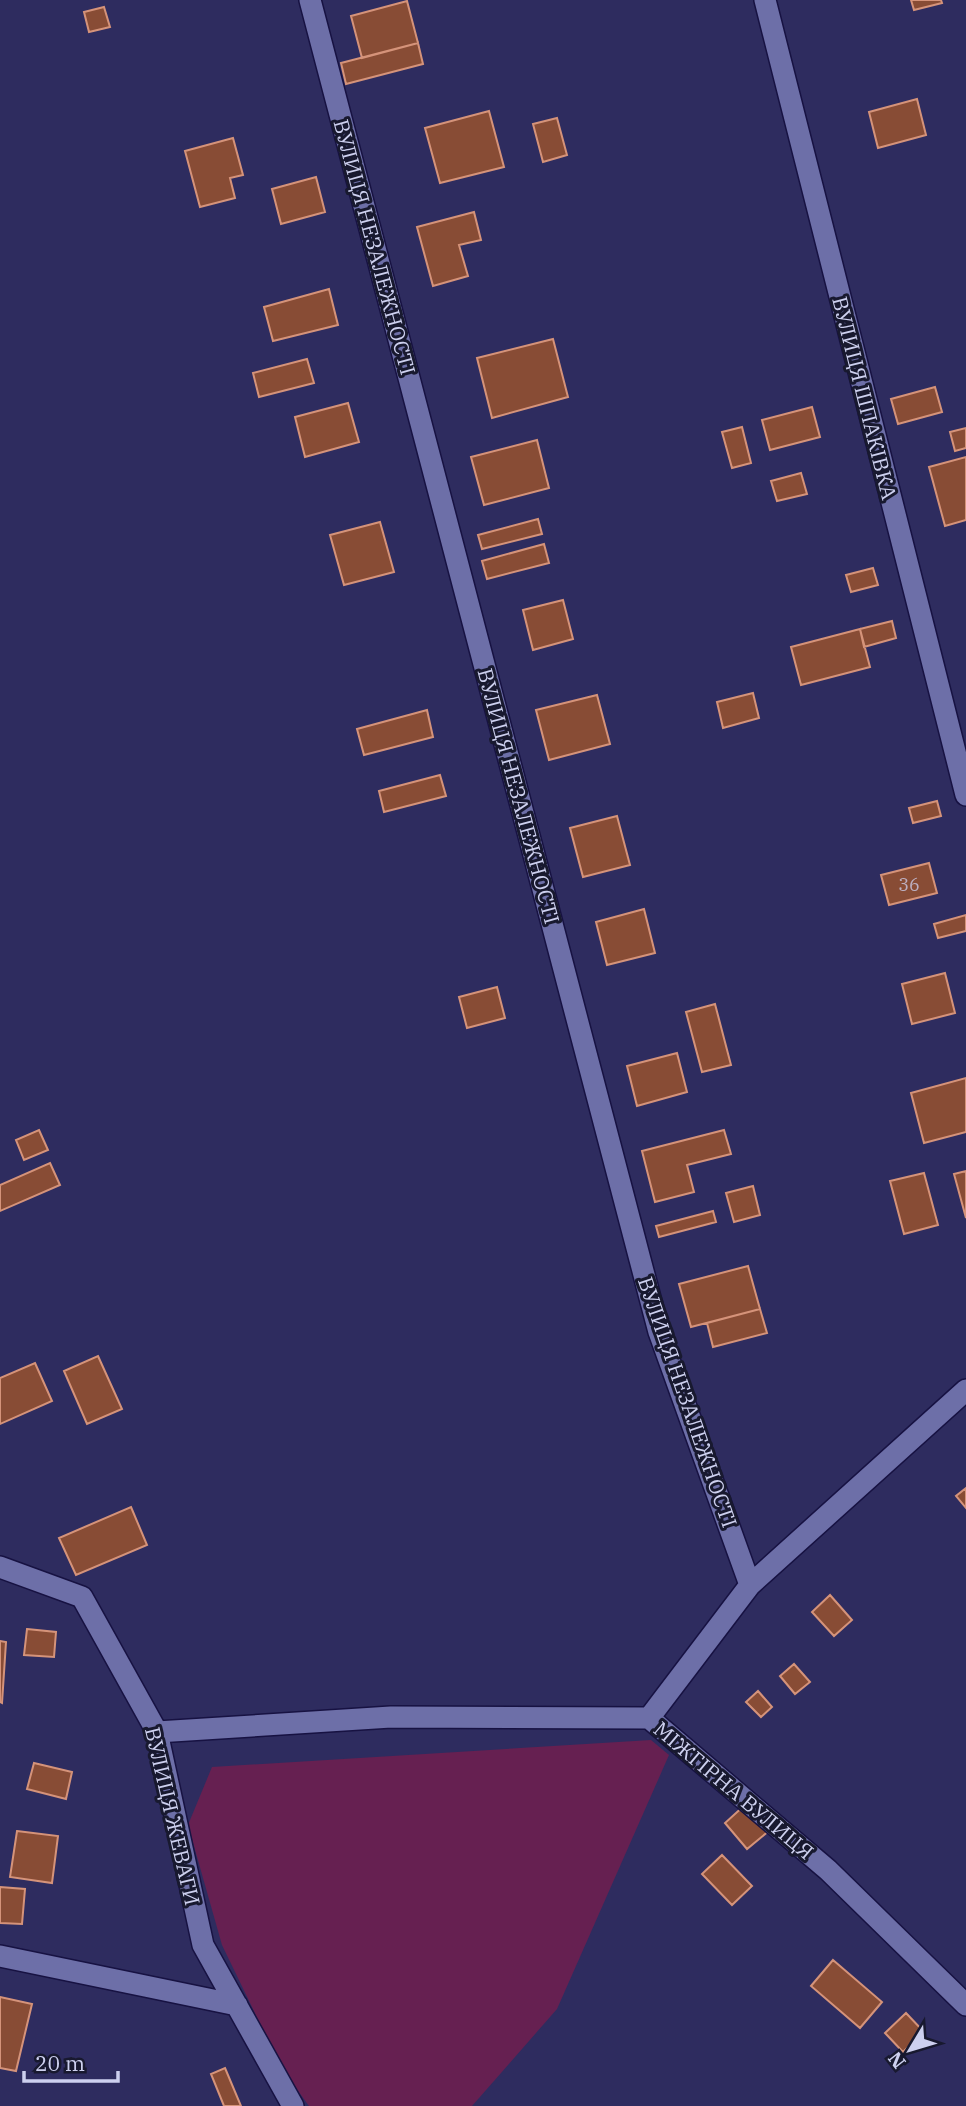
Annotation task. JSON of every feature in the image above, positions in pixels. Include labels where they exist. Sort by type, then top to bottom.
[{"type":"street","name":"ВУЛИЦЯ НЕЗАЛЕЖНОСТІ","points":[[310,0],[659,1332],[750,1585]]},
{"type":"street","name":"ВУЛИЦЯ ШПАКІВКА","points":[[765,0],[966,795]]},
{"type":"street","name":"МІЖГІРНА ВУЛИЦЯ","points":[[966,1390],[750,1585],[649,1718],[828,1870],[966,2005]]},
{"type":"street","name":"ВУЛИЦЯ ЖЕВАГИ","points":[[0,1567],[82,1597],[157,1732],[203,1945],[293,2106]]},
{"type":"street","points":[[157,1732],[391,1717],[649,1718]]},
{"type":"street","points":[[0,1956],[237,2005]]},
{"type":"shaded area","points":[[651,1740],[669,1755],[557,2009],[472,2106],[309,2106],[282,2069],[222,1945],[188,1825],[212,1767]]},
{"type":"building","points":[[911,0],[941,0],[942,3],[914,10]]},
{"type":"building","points":[[407,1],[418,43],[362,58],[351,16]]},
{"type":"building","points":[[104,7],[110,27],[89,32],[84,12]]},
{"type":"building","points":[[418,43],[423,64],[346,84],[341,63]]},
{"type":"building","points":[[917,99],[926,135],[878,148],[869,112]]},
{"type":"building","points":[[489,111],[504,167],[440,183],[425,128]]},
{"type":"building","points":[[557,118],[567,155],[543,162],[533,124]]},
{"type":"building","points":[[233,138],[243,175],[230,178],[235,198],[200,207],[185,151]]},
{"type":"building","points":[[316,177],[325,212],[281,224],[272,189]]},
{"type":"building","points":[[474,212],[481,240],[459,245],[468,276],[433,286],[417,227]]},
{"type":"building","points":[[329,289],[338,325],[273,341],[264,307]]},
{"type":"building","points":[[553,339],[568,397],[492,418],[477,358]]},
{"type":"building","points":[[307,359],[314,383],[259,397],[253,373]]},
{"type":"building","points":[[935,387],[942,412],[898,424],[891,399]]},
{"type":"building","points":[[348,403],[359,442],[305,457],[295,417]]},
{"type":"building","points":[[812,407],[820,437],[770,450],[762,420]]},
{"type":"building","points":[[742,427],[751,463],[732,468],[722,432]]},
{"type":"building","points":[[966,428],[966,448],[955,451],[950,432]]},
{"type":"building","points":[[537,440],[549,488],[484,505],[471,457]]},
{"type":"building","points":[[966,457],[966,520],[945,526],[929,467]]},
{"type":"building","points":[[801,473],[807,494],[777,501],[771,481]]},
{"type":"building","points":[[538,519],[542,534],[482,549],[478,535]]},
{"type":"building","points":[[380,522],[394,572],[344,585],[330,535]]},
{"type":"building","points":[[544,544],[549,563],[487,579],[482,561]]},
{"type":"building","points":[[873,568],[878,585],[851,592],[846,575]]},
{"type":"building","points":[[563,600],[573,639],[533,650],[523,610]]},
{"type":"building","points":[[892,621],[896,638],[864,647],[860,629]]},
{"type":"building","points":[[860,629],[870,667],[801,685],[791,647]]},
{"type":"building","points":[[753,693],[759,718],[723,728],[717,702]]},
{"type":"building","points":[[597,695],[610,744],[549,760],[536,710]]},
{"type":"building","points":[[427,710],[433,737],[364,755],[357,729]]},
{"type":"building","points":[[440,775],[446,796],[384,812],[379,791]]},
{"type":"building","points":[[937,801],[941,816],[913,823],[909,808]]},
{"type":"building","points":[[617,816],[630,865],[583,877],[570,828]]},
{"type":"building","points":[[929,863],[937,893],[889,905],[881,875]]},
{"type":"building","points":[[644,909],[655,953],[607,965],[596,922]]},
{"type":"building","points":[[966,915],[966,931],[938,938],[934,924]]},
{"type":"building","points":[[945,973],[955,1013],[912,1024],[902,984]]},
{"type":"building","points":[[497,987],[505,1018],[467,1028],[459,997]]},
{"type":"building","points":[[715,1004],[731,1065],[702,1072],[686,1012]]},
{"type":"building","points":[[677,1053],[687,1092],[637,1106],[627,1066]]},
{"type":"building","points":[[966,1078],[966,1132],[924,1143],[911,1093]]},
{"type":"building","points":[[39,1130],[48,1150],[24,1160],[16,1140]]},
{"type":"building","points":[[724,1130],[731,1154],[687,1165],[694,1192],[655,1202],[642,1151]]},
{"type":"building","points":[[50,1163],[60,1185],[0,1211],[0,1185]]},
{"type":"building","points":[[966,1171],[966,1218],[954,1174]]},
{"type":"building","points":[[924,1173],[938,1225],[904,1234],[890,1181]]},
{"type":"building","points":[[753,1186],[760,1215],[734,1222],[726,1193]]},
{"type":"building","points":[[713,1211],[716,1222],[659,1237],[656,1226]]},
{"type":"building","points":[[748,1266],[760,1309],[691,1327],[679,1284]]},
{"type":"building","points":[[760,1309],[767,1333],[713,1347],[707,1323]]},
{"type":"building","points":[[98,1356],[122,1409],[87,1424],[64,1371]]},
{"type":"building","points":[[35,1363],[52,1401],[0,1424],[0,1378]]},
{"type":"building","points":[[966,1488],[966,1508],[956,1496]]},
{"type":"building","points":[[131,1507],[147,1545],[76,1575],[59,1538]]},
{"type":"building","points":[[830,1595],[852,1620],[834,1636],[812,1612]]},
{"type":"building","points":[[27,1629],[56,1632],[54,1657],[24,1655]]},
{"type":"building","points":[[0,1641],[6,1642],[2,1703],[0,1702]]},
{"type":"building","points":[[794,1664],[810,1682],[795,1694],[780,1676]]},
{"type":"building","points":[[758,1691],[772,1707],[761,1717],[746,1702]]},
{"type":"building","points":[[34,1763],[72,1772],[66,1799],[27,1789]]},
{"type":"building","points":[[746,1804],[770,1830],[747,1849],[725,1823]]},
{"type":"building","points":[[17,1831],[58,1836],[52,1883],[10,1877]]},
{"type":"building","points":[[722,1855],[752,1886],[732,1905],[702,1874]]},
{"type":"building","points":[[0,1887],[25,1889],[22,1924],[0,1923]]},
{"type":"building","points":[[833,1960],[882,2002],[860,2028],[811,1986]]},
{"type":"building","points":[[0,1997],[32,2004],[16,2071],[0,2068]]},
{"type":"building","points":[[906,2013],[924,2032],[903,2052],[885,2033]]},
{"type":"building","points":[[225,2068],[241,2106],[224,2106],[211,2074]]}]
